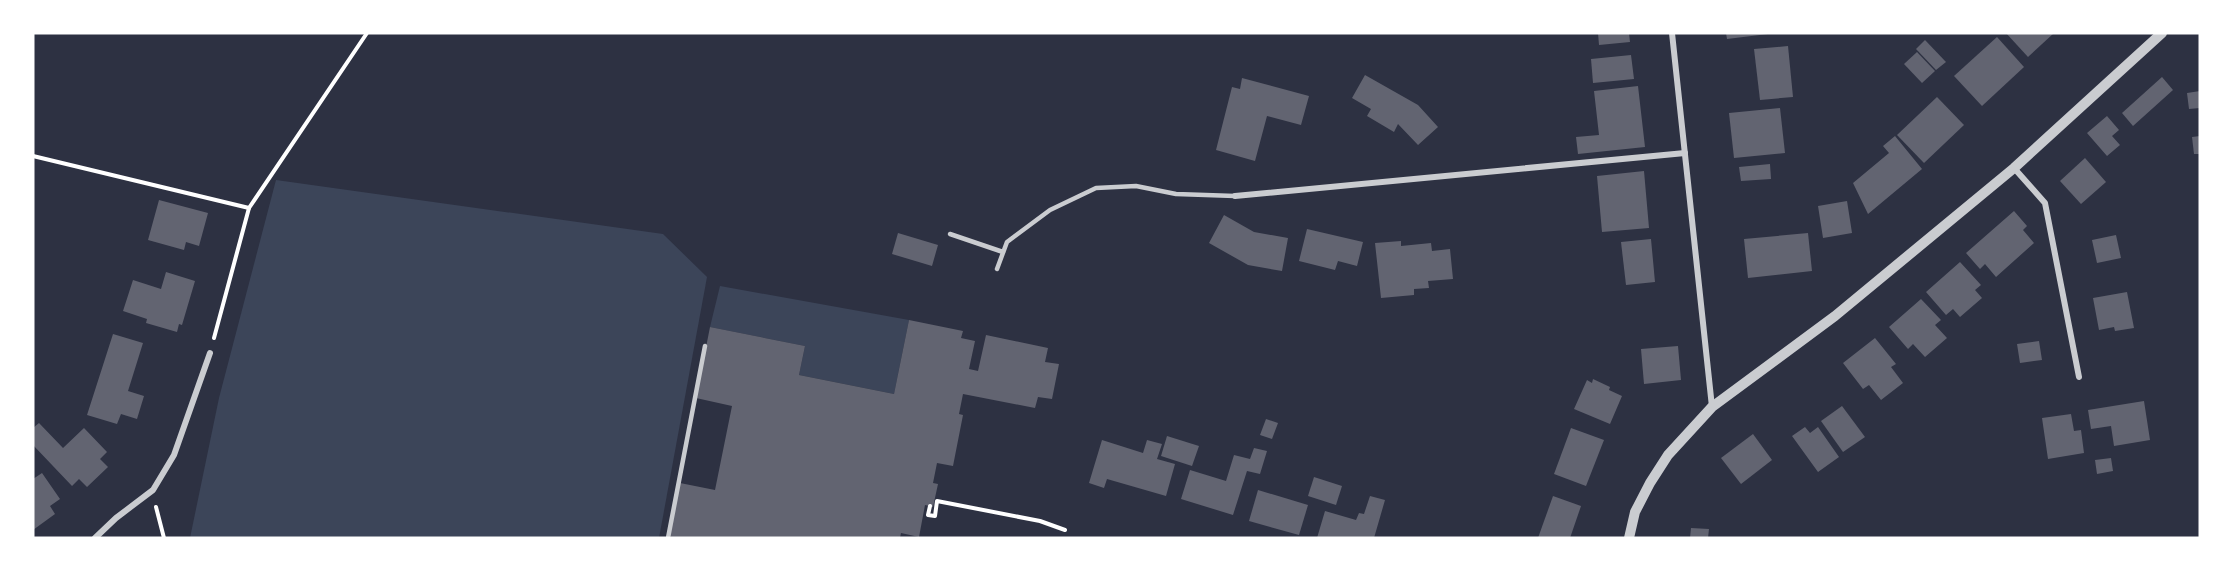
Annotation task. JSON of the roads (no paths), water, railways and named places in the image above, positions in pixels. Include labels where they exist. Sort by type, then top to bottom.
[{"type":"street","points":[[1672,33],[1712,407]]},
{"type":"street","points":[[1629,538],[1635,512],[1650,483],[1668,455],[1712,407],[1835,316],[2014,168],[2162,33]]},
{"type":"street","points":[[1235,196],[1685,153]]},
{"type":"street","points":[[2014,168],[2045,203],[2079,377]]},
{"type":"street","points":[[95,538],[116,518],[153,490],[174,455],[210,353]]},
{"type":"lane","points":[[997,269],[1007,242],[1050,210],[1095,188],[1136,186],[1176,194],[1235,196]]},
{"type":"lane","points":[[950,234],[1003,252]]},
{"type":"lane","points":[[668,538],[705,346]]}]
